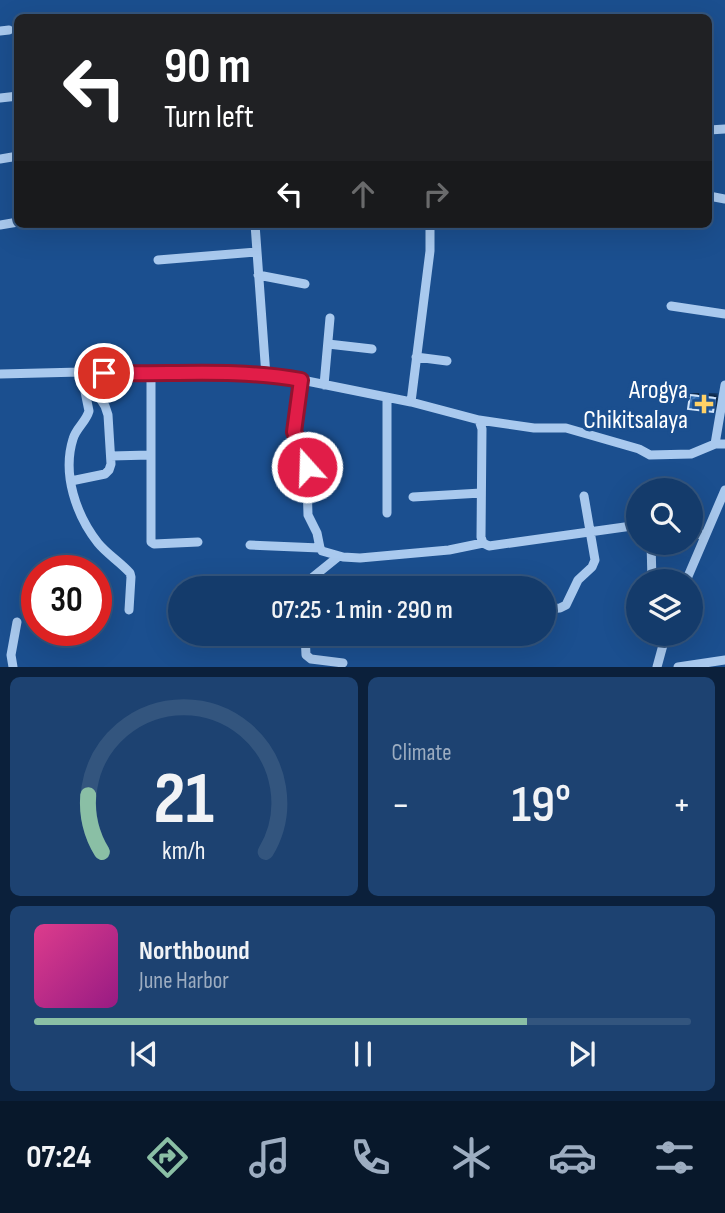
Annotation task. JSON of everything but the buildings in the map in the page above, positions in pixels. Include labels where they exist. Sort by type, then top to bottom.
[{"type":"street","points":[[255,228],[266,376]]},
{"type":"street","points":[[411,402],[430,251],[430,228]]},
{"type":"street","points":[[158,260],[257,252]]},
{"type":"street","points":[[258,275],[305,284]]},
{"type":"street","points":[[671,306],[725,314]]},
{"type":"street","points":[[324,385],[330,318]]},
{"type":"street","points":[[328,344],[372,349]]},
{"type":"street","points":[[416,358],[447,361]]},
{"type":"street","points":[[0,374],[213,372],[301,380],[411,402],[479,420],[534,428],[566,428],[639,449],[650,455],[691,454],[720,444],[725,385]]},
{"type":"street","points":[[71,481],[106,474],[111,456],[108,415],[88,379],[81,374]]},
{"type":"street","points":[[81,374],[89,411],[72,439],[71,481],[76,503],[88,528],[99,544],[130,573],[129,610]]},
{"type":"street","points":[[151,374],[151,542],[198,542]]},
{"type":"street","points":[[301,380],[294,432],[306,445],[308,515],[317,533],[320,548]]},
{"type":"street","points":[[387,397],[387,513]]},
{"type":"street","points":[[479,420],[482,429],[483,543]]},
{"type":"street","points":[[111,456],[150,455]]},
{"type":"street","points":[[691,569],[725,490]]},
{"type":"street","points":[[413,497],[481,493]]},
{"type":"street","points":[[556,608],[566,605],[578,580],[595,560],[584,496]]},
{"type":"street","points":[[250,544],[320,548],[339,556],[377,557],[449,550],[483,543],[489,546],[626,527]]},
{"type":"street","points":[[314,576],[339,556]]},
{"type":"street","points":[[13,667],[11,655],[17,622]]},
{"type":"street","points":[[306,646],[306,654],[310,659],[343,663]]},
{"type":"street","points":[[657,667],[663,646]]},
{"type":"street","points":[[678,667],[725,660]]},
{"type":"place","name":"Arogya Chikitsalaya","points":[[704,404]]},
{"type":"route","points":[[104,373],[226,372],[301,380],[294,432],[306,445],[307,467]]}]
